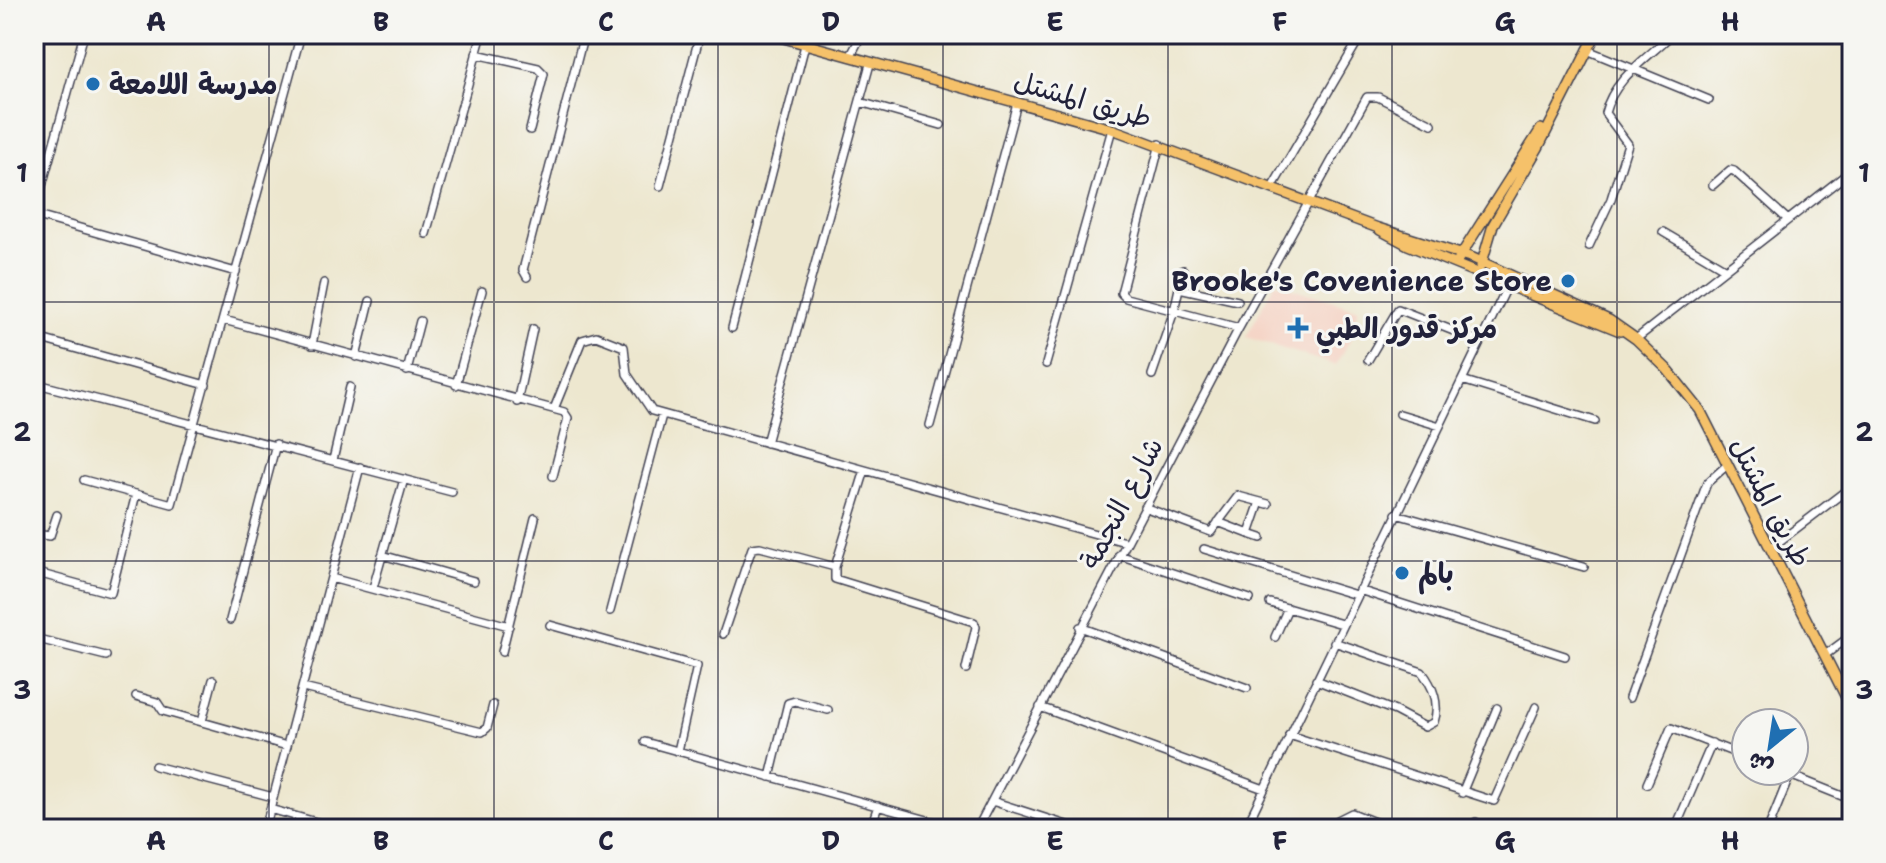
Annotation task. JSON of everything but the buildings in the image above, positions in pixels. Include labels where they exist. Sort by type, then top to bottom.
[{"type":"main road","name":"طريق المشتل","points":[[769,34],[1160,144],[1378,228],[1461,254],[1581,305],[1632,336],[1678,381],[1700,410],[1852,709]]},
{"type":"main road","points":[[1479,274],[1493,225],[1538,148],[1593,35]]},
{"type":"main road","points":[[1455,264],[1557,106]]},
{"type":"main road","name":"طريق المشتل","points":[[1378,228],[1389,237],[1605,328],[1632,336]]},
{"type":"street","points":[[84,34],[34,215],[236,272]]},
{"type":"street","points":[[84,480],[172,504],[197,425],[301,34]]},
{"type":"street","points":[[426,234],[482,34]]},
{"type":"street","points":[[527,277],[523,270],[584,34]]},
{"type":"street","points":[[660,186],[700,34]]},
{"type":"street","points":[[850,57],[862,34]]},
{"type":"street","points":[[1273,186],[1362,34]]},
{"type":"street","points":[[1589,246],[1611,199],[1628,144],[1605,113],[1623,76],[1636,70],[1672,34]]},
{"type":"street","points":[[732,328],[805,45]]},
{"type":"street","points":[[1587,50],[1709,100]]},
{"type":"street","points":[[476,54],[538,68],[544,74],[530,130]]},
{"type":"street","points":[[766,443],[870,64]]},
{"type":"street","name":"شارع النجمة","points":[[977,829],[1239,328],[1367,97],[1378,97],[1432,124]]},
{"type":"street","points":[[860,102],[941,125]]},
{"type":"street","points":[[930,425],[1017,103]]},
{"type":"street","points":[[1046,364],[1112,129]]},
{"type":"street","points":[[1160,144],[1120,290],[1126,298],[1239,328]]},
{"type":"street","points":[[1632,336],[1852,170]]},
{"type":"street","points":[[1713,185],[1734,171],[1787,219]]},
{"type":"street","points":[[1663,232],[1724,268]]},
{"type":"street","points":[[1152,375],[1174,311],[1183,270]]},
{"type":"street","points":[[312,345],[324,283]]},
{"type":"street","points":[[1245,829],[1508,285]]},
{"type":"street","points":[[1179,288],[1238,301]]},
{"type":"street","points":[[456,385],[482,291]]},
{"type":"street","points":[[356,357],[370,301]]},
{"type":"street","points":[[1368,360],[1398,309],[1479,341]]},
{"type":"street","points":[[224,320],[517,402],[564,412],[568,418],[553,476]]},
{"type":"street","points":[[407,371],[420,321]]},
{"type":"street","points":[[517,402],[533,329]]},
{"type":"street","points":[[554,409],[582,340],[590,335],[624,347],[627,374],[633,386],[652,411],[662,415],[1125,542]]},
{"type":"street","points":[[34,337],[206,385]]},
{"type":"street","points":[[1462,380],[1595,421]]},
{"type":"street","points":[[34,383],[452,492]]},
{"type":"street","points":[[333,460],[350,387]]},
{"type":"street","points":[[1400,414],[1440,426]]},
{"type":"street","points":[[610,611],[662,415]]},
{"type":"street","points":[[230,620],[276,444]]},
{"type":"street","points":[[1629,698],[1707,483],[1726,466]]},
{"type":"street","points":[[265,829],[360,467]]},
{"type":"street","points":[[865,470],[833,575],[839,583],[974,622],[976,627],[966,669]]},
{"type":"street","points":[[373,588],[404,479]]},
{"type":"street","points":[[1772,547],[1852,486]]},
{"type":"street","points":[[34,572],[111,593],[136,494]]},
{"type":"street","points":[[1144,507],[1211,532],[1238,496],[1264,503],[1249,534]]},
{"type":"street","points":[[1396,514],[1584,567]]},
{"type":"street","points":[[34,534],[50,536],[57,515]]},
{"type":"street","points":[[502,652],[535,518]]},
{"type":"street","points":[[1218,522],[1261,538]]},
{"type":"street","points":[[723,634],[752,548],[760,547],[835,567]]},
{"type":"street","points":[[1204,549],[1565,656]]},
{"type":"street","points":[[382,555],[474,581]]},
{"type":"street","points":[[1119,555],[1250,599]]},
{"type":"street","points":[[331,578],[509,626]]},
{"type":"street","points":[[1270,603],[1342,624]]},
{"type":"street","points":[[1275,637],[1288,608]]},
{"type":"street","points":[[550,625],[697,666],[678,751]]},
{"type":"street","points":[[1080,627],[1247,688]]},
{"type":"street","points":[[1825,655],[1852,635]]},
{"type":"street","points":[[34,638],[106,656]]},
{"type":"street","points":[[1316,680],[1395,711],[1425,727],[1434,722],[1435,700],[1422,672],[1334,642]]},
{"type":"street","points":[[202,721],[213,680]]},
{"type":"street","points":[[303,688],[482,732],[487,728],[493,705]]},
{"type":"street","points":[[136,696],[157,702],[163,711],[287,746]]},
{"type":"street","points":[[770,777],[788,703],[795,701],[828,710]]},
{"type":"street","points":[[1040,707],[1264,789]]},
{"type":"street","points":[[1289,735],[1489,802],[1498,799],[1536,707]]},
{"type":"street","points":[[1462,793],[1497,708]]},
{"type":"street","points":[[1647,784],[1671,728],[1730,750]]},
{"type":"street","points":[[645,742],[960,829]]},
{"type":"street","points":[[1675,829],[1712,743]]},
{"type":"street","points":[[155,766],[273,797]]},
{"type":"street","points":[[1810,783],[1852,800]]},
{"type":"street","points":[[1768,829],[1785,787]]},
{"type":"street","points":[[992,801],[1079,829]]},
{"type":"street","points":[[870,829],[878,806]]},
{"type":"street","points":[[270,809],[341,829]]},
{"type":"street","points":[[1332,829],[1338,820],[1352,813],[1392,829]]},
{"type":"shaded area","points":[[1275,283],[1359,309],[1351,327],[1354,334],[1335,365],[1246,337]]},
{"type":"place","name":"مدرسة اللامعة","points":[[93,84]]},
{"type":"place","name":"Brooke's Covenience Store","points":[[1568,281]]},
{"type":"place","name":"مركز قدور الطبي","points":[[1298,328]]},
{"type":"place","name":"بالم","points":[[1402,573]]}]
